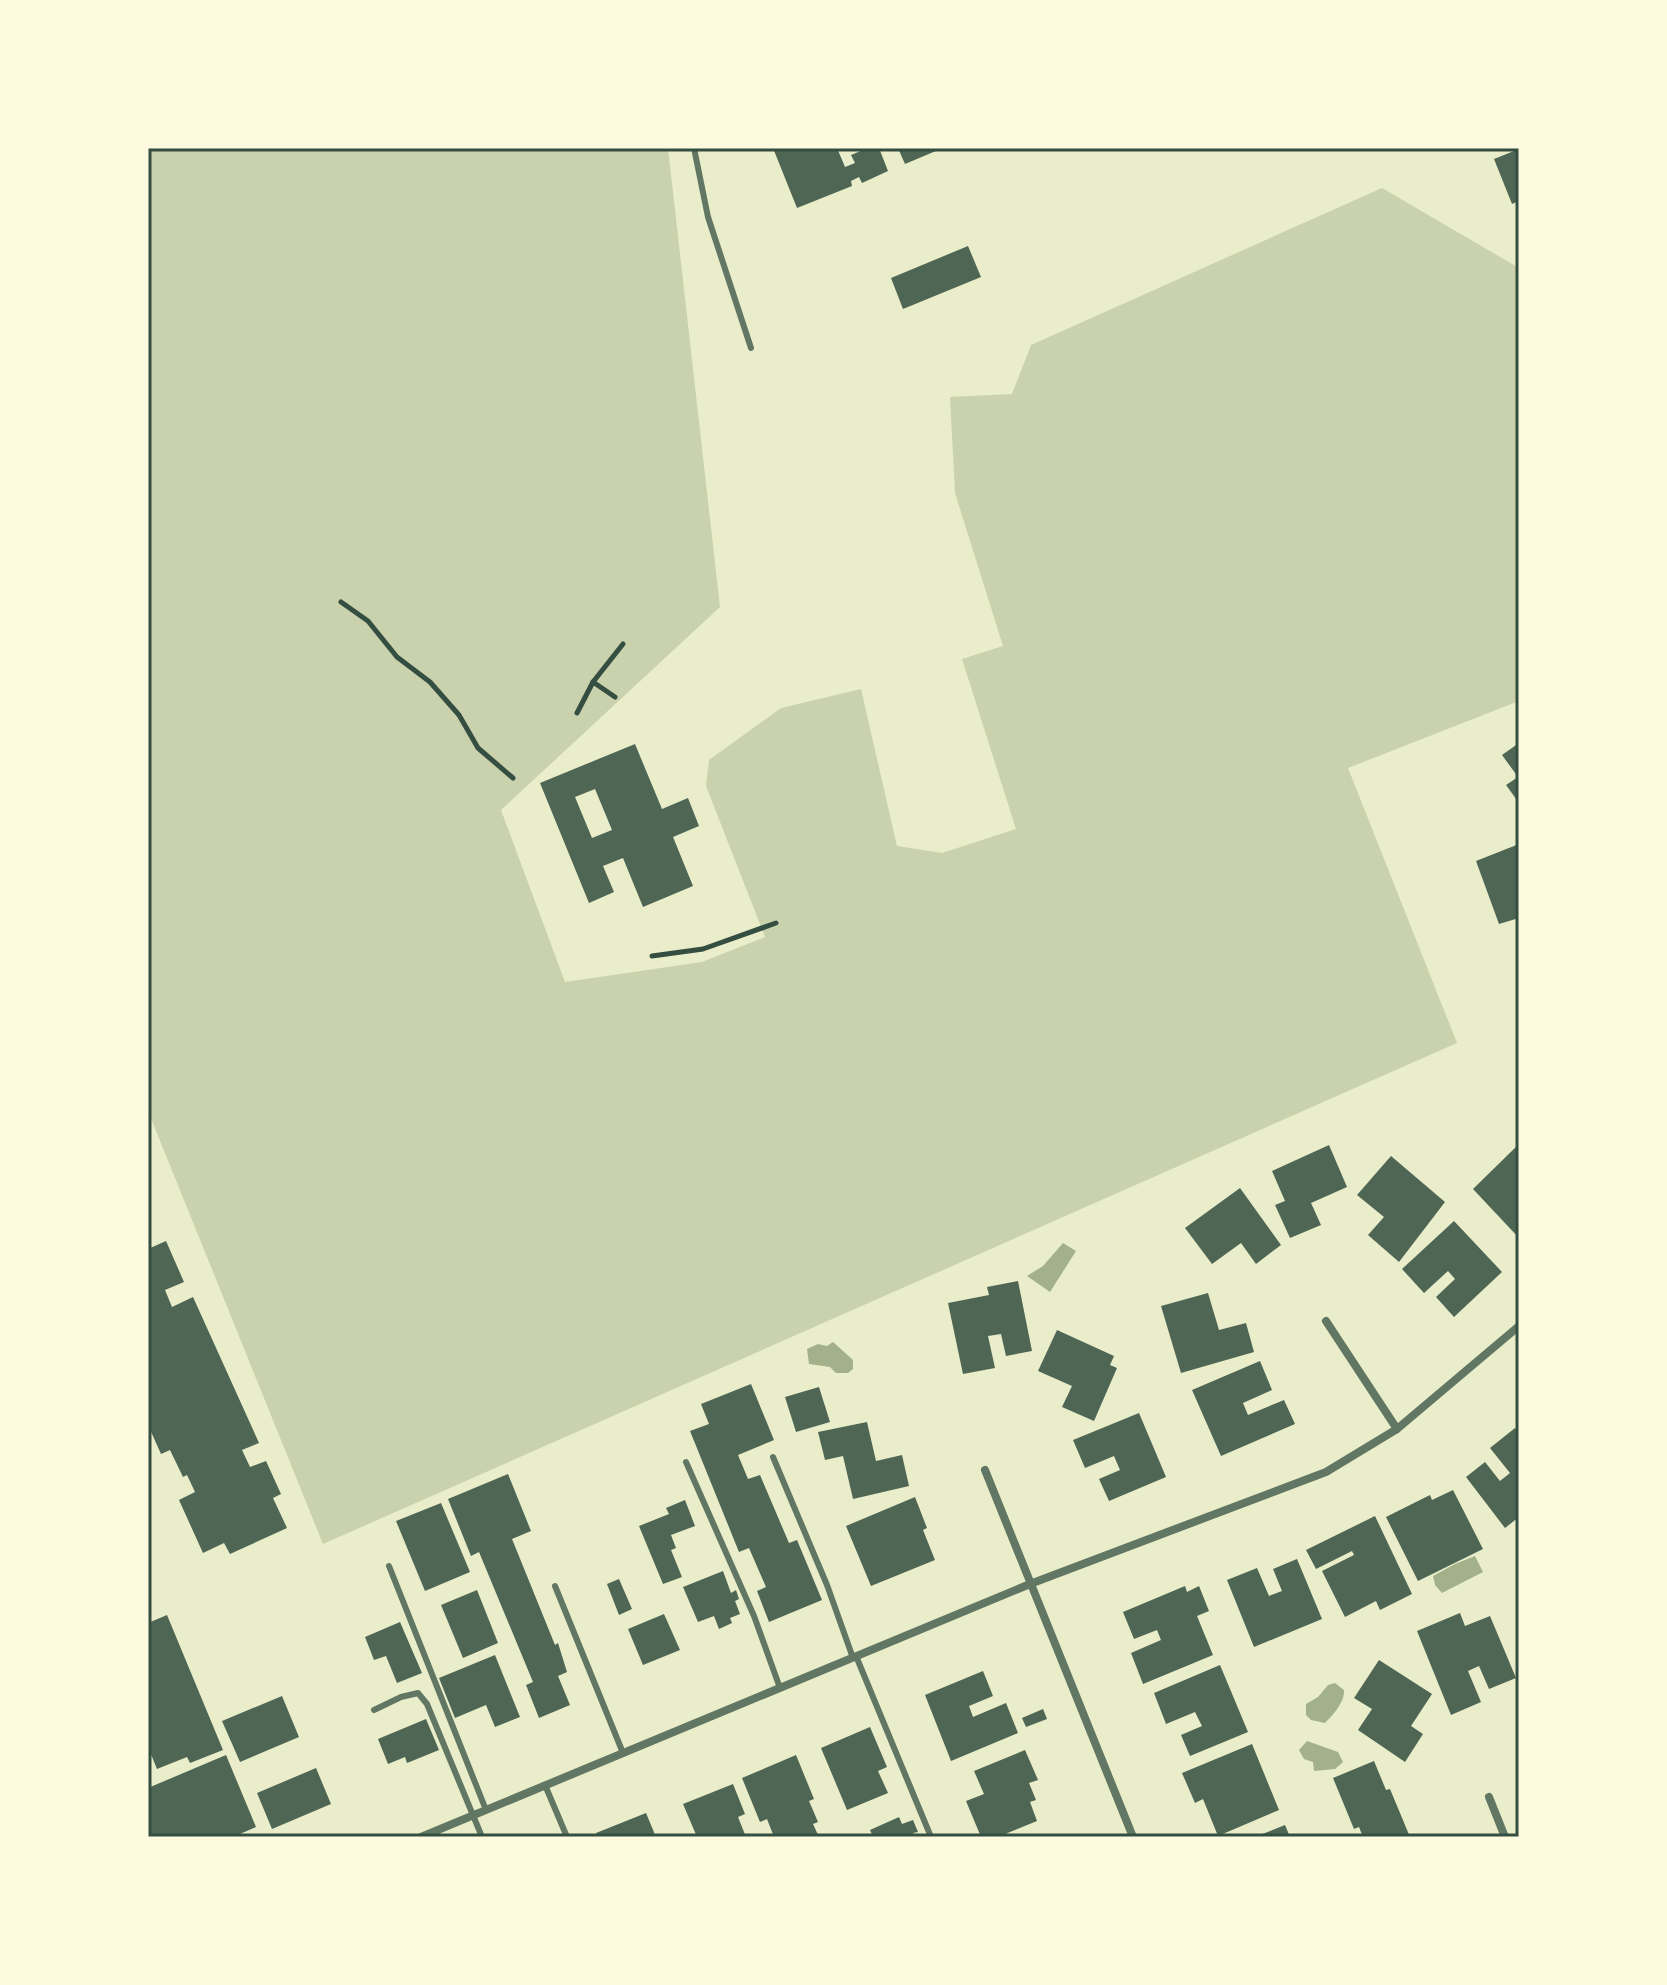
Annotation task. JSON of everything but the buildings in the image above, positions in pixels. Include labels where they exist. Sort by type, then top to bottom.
[{"type":"street","points":[[1326,1321],[1397,1429]]},
{"type":"street","points":[[421,1837],[1030,1584],[1326,1472],[1397,1429],[1519,1326]]},
{"type":"street","points":[[985,1470],[1133,1837]]},
{"type":"street","points":[[1489,1797],[1505,1837]]},
{"type":"lane","points":[[694,148],[708,217],[751,348]]},
{"type":"lane","points":[[773,1457],[931,1837]]},
{"type":"lane","points":[[686,1462],[754,1616],[780,1688]]},
{"type":"lane","points":[[389,1566],[486,1810]]},
{"type":"lane","points":[[555,1586],[623,1753]]},
{"type":"lane","points":[[374,1710],[418,1693],[427,1704],[482,1837]]},
{"type":"lane","points":[[545,1785],[567,1837]]},
{"type":"path","points":[[341,602],[368,621],[397,657],[430,682],[459,715],[478,748],[513,778]]},
{"type":"path","points":[[577,713],[593,682],[623,644]]},
{"type":"path","points":[[593,682],[615,697]]},
{"type":"path","points":[[652,956],[703,949],[776,923]]},
{"type":"shaded area","points":[[148,148],[668,148],[720,607],[501,810],[565,982],[702,962],[765,937],[706,786],[709,760],[781,708],[861,689],[897,846],[942,853],[1016,829],[962,659],[1003,646],[955,493],[950,397],[1012,394],[1031,345],[1382,188],[1519,268],[1519,701],[1348,768],[1457,1043],[323,1544],[148,1111]]},
{"type":"shaded area","points":[[1063,1243],[1076,1251],[1050,1292],[1027,1276],[1043,1266]]},
{"type":"shaded area","points":[[833,1342],[853,1360],[853,1369],[848,1373],[836,1373],[830,1367],[809,1364],[807,1349]]},
{"type":"shaded area","points":[[1475,1556],[1483,1572],[1442,1593],[1435,1585],[1433,1576]]},
{"type":"shaded area","points":[[1335,1683],[1344,1690],[1338,1708],[1325,1723],[1311,1720],[1306,1715],[1306,1704],[1318,1697],[1328,1685]]},
{"type":"shaded area","points":[[1307,1741],[1338,1752],[1343,1762],[1335,1769],[1314,1771],[1313,1762],[1304,1759],[1299,1750]]}]
